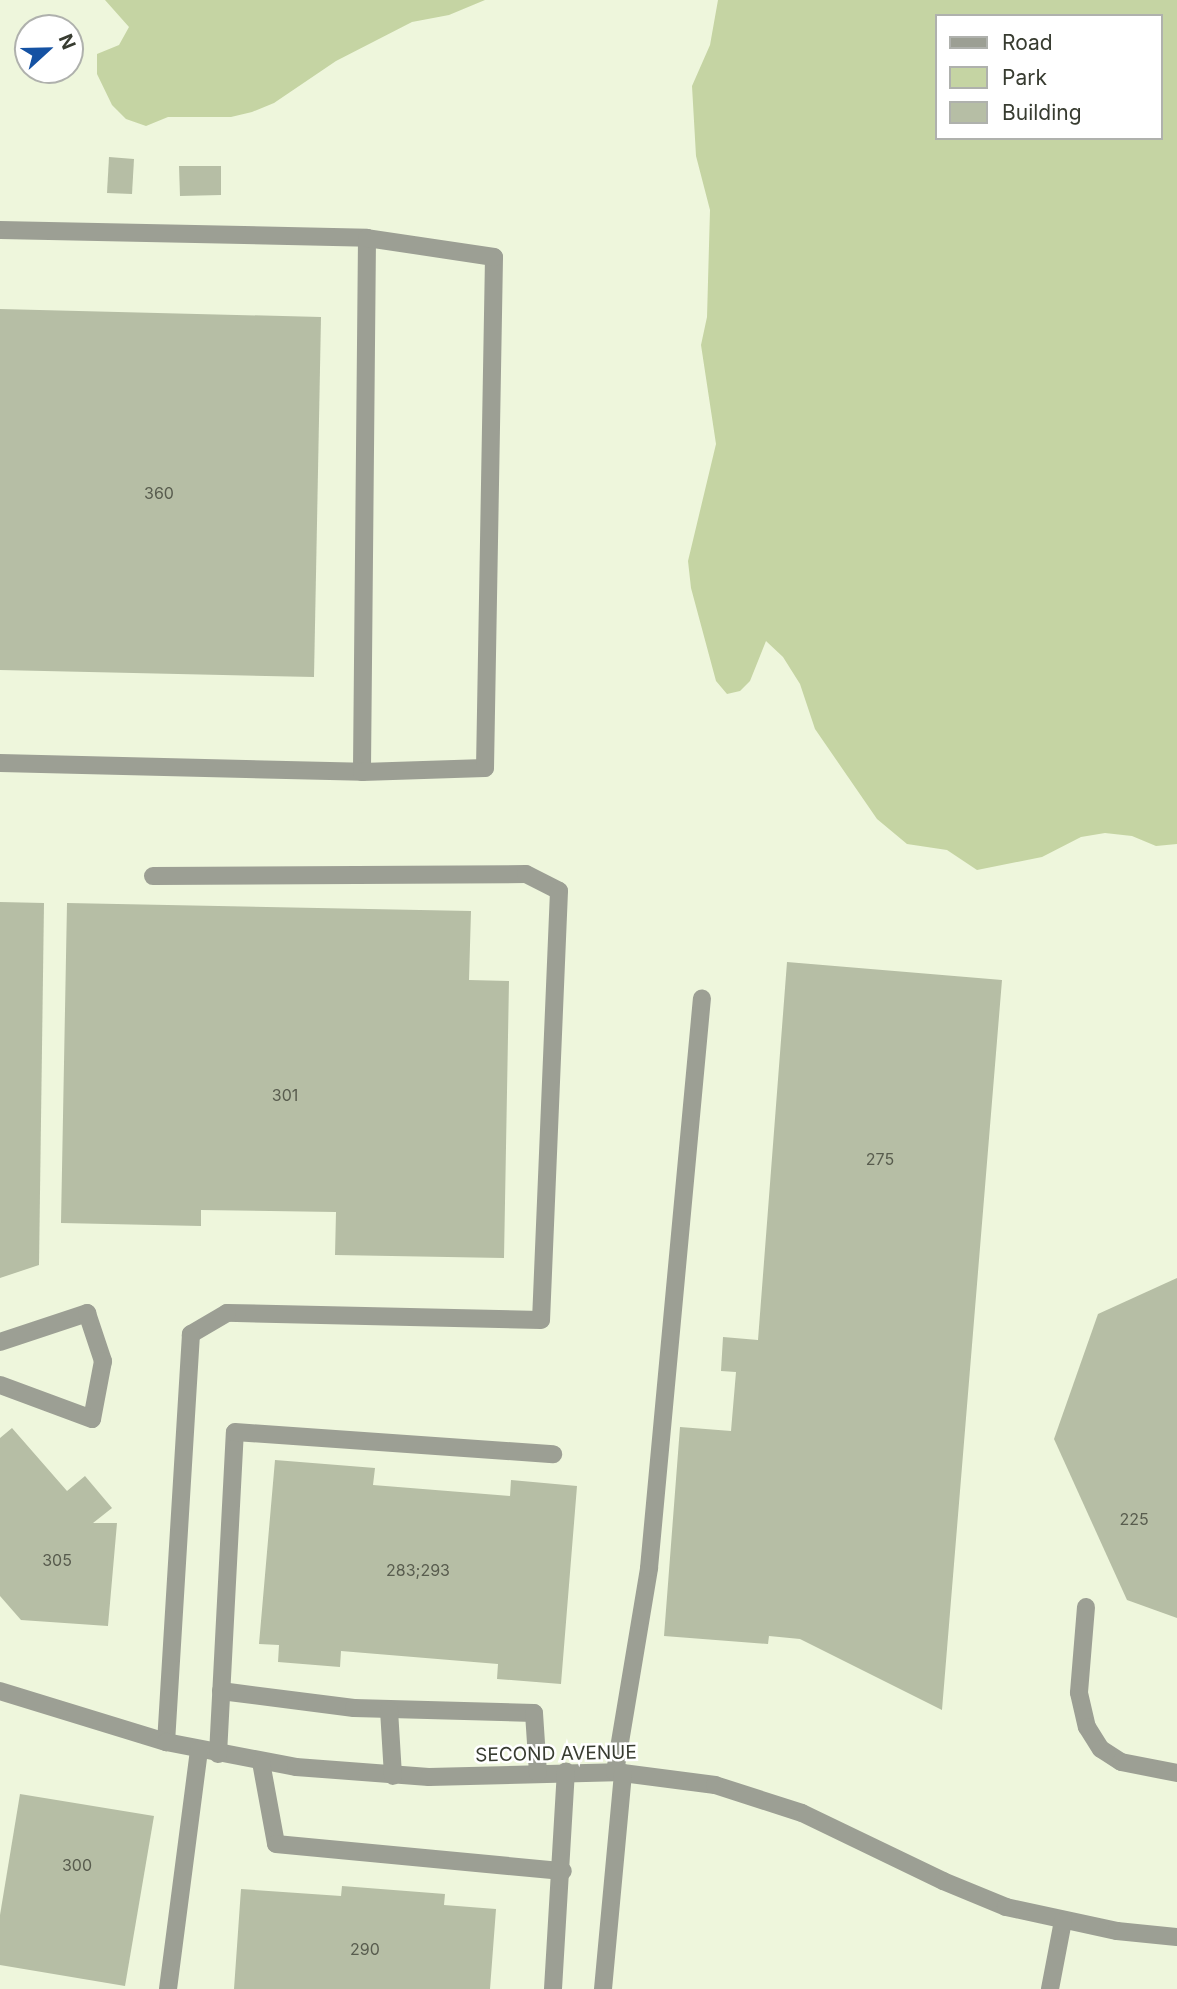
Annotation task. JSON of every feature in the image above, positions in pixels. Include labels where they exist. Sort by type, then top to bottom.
[{"type":"street","points":[[0,230],[367,238],[494,257],[485,768],[362,772],[0,763]]},
{"type":"street","points":[[362,772],[367,238]]},
{"type":"street","points":[[153,876],[526,874],[559,891],[541,1320],[227,1313],[191,1334],[166,1742]]},
{"type":"street","points":[[603,1989],[619,1772],[649,1568],[702,998]]},
{"type":"street","points":[[0,1342],[87,1313],[103,1360],[92,1419],[0,1385]]},
{"type":"street","points":[[218,1754],[235,1432],[553,1454]]},
{"type":"street","points":[[1086,1607],[1079,1693],[1087,1727],[1101,1749],[1121,1762],[1177,1773]]},
{"type":"street","name":"SECOND AVENUE","points":[[0,1691],[166,1742],[261,1762],[393,1776],[619,1772],[690,1780],[758,1796],[975,1895],[1063,1921],[1177,1937]]},
{"type":"street","points":[[221,1691],[389,1710],[534,1713],[538,1773]]},
{"type":"street","points":[[389,1710],[393,1776]]},
{"type":"street","points":[[168,1989],[199,1750]]},
{"type":"street","points":[[261,1762],[276,1844],[563,1871]]},
{"type":"street","points":[[553,1989],[563,1871],[566,1772]]},
{"type":"street","points":[[1050,1989],[1063,1921]]},
{"type":"green space","points":[[105,0],[485,0],[449,15],[412,22],[336,61],[274,103],[252,112],[231,117],[168,117],[146,126],[126,119],[112,105],[97,74],[97,54],[119,45],[129,27]]},
{"type":"green space","points":[[718,0],[1177,0],[1177,844],[1156,846],[1132,836],[1105,833],[1081,837],[1042,857],[977,870],[947,850],[907,844],[877,819],[815,729],[800,684],[783,657],[766,641],[750,681],[740,691],[727,694],[716,681],[691,588],[688,561],[716,444],[701,345],[707,317],[710,210],[696,156],[692,86],[710,45]]},
{"type":"building","points":[[109,157],[134,159],[132,194],[107,193]]},
{"type":"building","points":[[179,166],[221,166],[221,195],[180,196]]},
{"type":"building","points":[[0,309],[321,317],[314,677],[0,670]]},
{"type":"building","points":[[0,902],[44,903],[39,1265],[0,1278]]},
{"type":"building","points":[[67,903],[471,911],[469,980],[509,981],[504,1258],[335,1255],[336,1212],[201,1210],[201,1226],[61,1223]]},
{"type":"building","points":[[787,962],[1002,980],[942,1710],[800,1639],[769,1636],[768,1644],[664,1636],[680,1427],[731,1431],[736,1372],[721,1371],[723,1337],[758,1340]]},
{"type":"building","points":[[1177,1278],[1177,1618],[1127,1600],[1054,1439],[1098,1314]]},
{"type":"building","points":[[12,1428],[67,1491],[85,1476],[112,1508],[93,1523],[117,1523],[108,1626],[21,1620],[0,1596],[0,1438]]},
{"type":"building","points":[[275,1460],[375,1468],[373,1485],[510,1496],[511,1480],[577,1486],[561,1684],[497,1679],[498,1664],[341,1651],[340,1667],[278,1662],[279,1645],[259,1644]]},
{"type":"building","points":[[20,1794],[154,1816],[125,1986],[0,1965],[0,1915]]},
{"type":"building","points":[[342,1886],[445,1894],[444,1905],[496,1909],[490,1989],[234,1989],[241,1889],[341,1896]]}]
